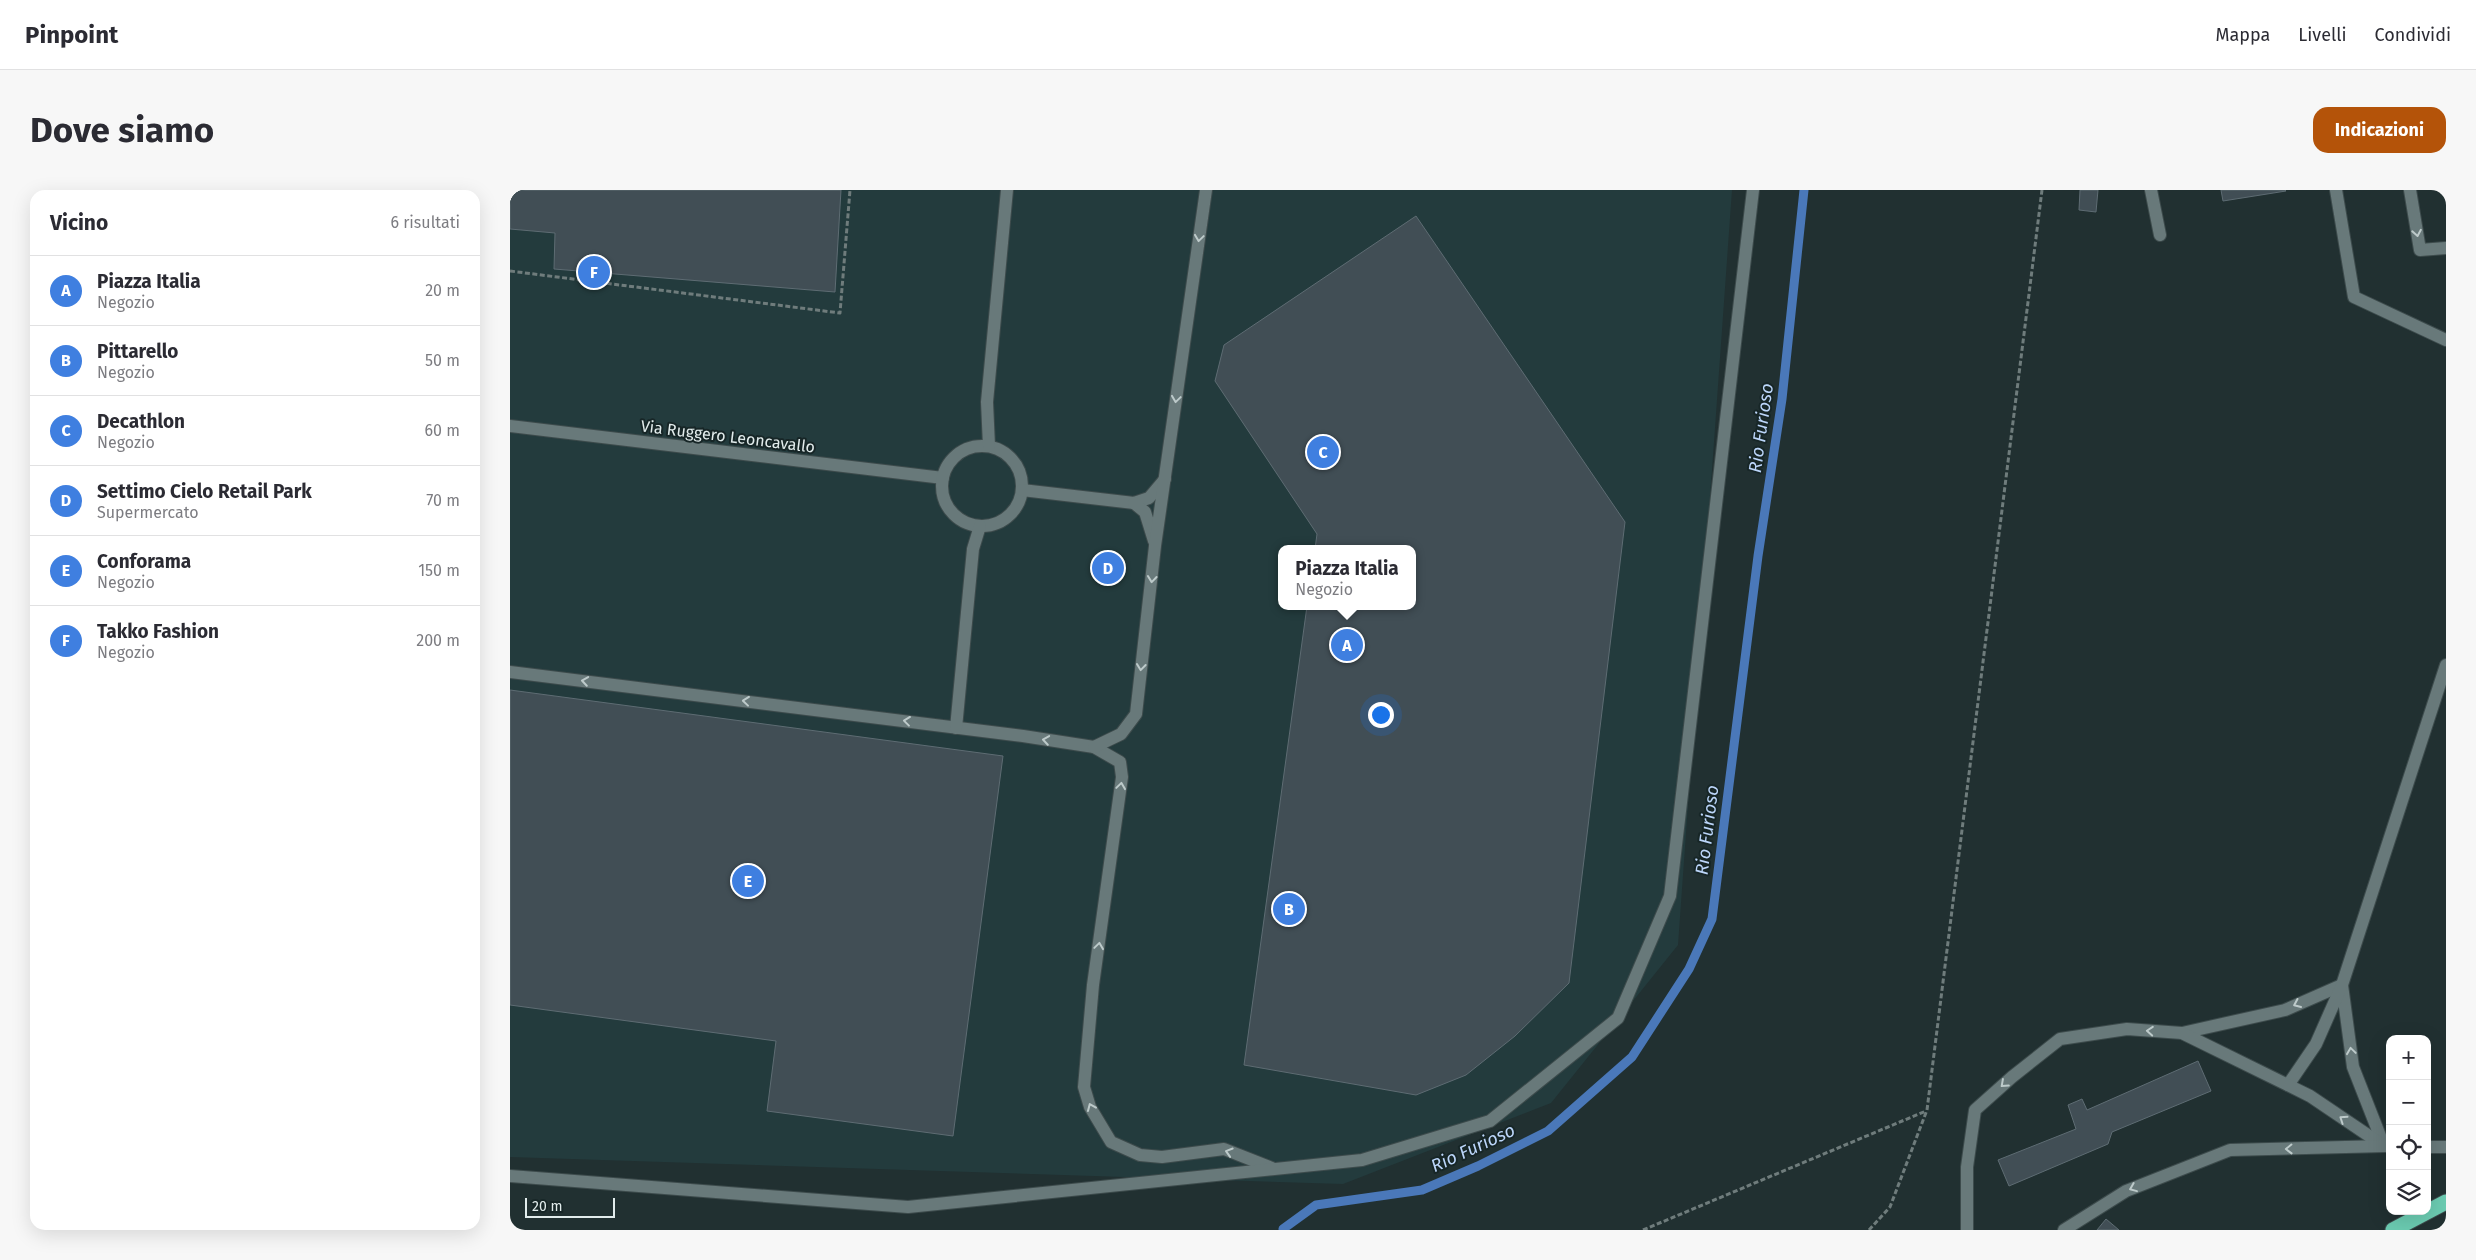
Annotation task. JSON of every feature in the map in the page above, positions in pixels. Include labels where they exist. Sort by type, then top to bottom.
[{"type":"highway","points":[[2393,1230],[2446,1202]]},
{"type":"lane","points":[[989,446],[987,402],[1006,190]]},
{"type":"lane","points":[[1094,747],[1121,734],[1136,714],[1155,546],[1206,190]]},
{"type":"lane","points":[[510,1176],[908,1207],[1362,1160],[1490,1121],[1618,1018],[1670,896],[1753,190]]},
{"type":"lane","points":[[2151,190],[2160,235]]},
{"type":"lane","points":[[2336,190],[2354,297],[2446,340]]},
{"type":"lane","points":[[2410,190],[2420,250],[2446,248]]},
{"type":"lane","name":"Via Ruggero Leoncavallo","points":[[510,426],[942,478]]},
{"type":"lane","points":[[976,446],[989,446],[1000,450],[1010,457],[1019,469],[1022,490],[1016,508],[1006,518],[994,525],[980,526],[961,520],[946,505],[942,491],[942,478],[954,456],[976,446]]},
{"type":"lane","points":[[1022,490],[1134,503],[1149,498],[1165,478]]},
{"type":"lane","points":[[1134,503],[1145,512],[1155,546]]},
{"type":"lane","points":[[956,728],[973,549],[980,526]]},
{"type":"lane","points":[[2288,1085],[2316,1044],[2342,985],[2446,665]]},
{"type":"lane","points":[[510,672],[1094,747],[1120,762],[1122,777],[1093,986],[1084,1087],[1090,1108],[1111,1142],[1140,1155],[1162,1157],[1224,1149],[1274,1169]]},
{"type":"lane","points":[[1967,1230],[1967,1167],[1975,1110],[2012,1077],[2060,1039],[2127,1029],[2182,1033],[2285,1010],[2342,985]]},
{"type":"lane","points":[[2342,985],[2353,1067],[2386,1144]]},
{"type":"lane","points":[[2182,1033],[2310,1096],[2386,1145]]},
{"type":"lane","points":[[2064,1230],[2126,1191],[2230,1150],[2386,1146]]},
{"type":"lane","points":[[2431,1147],[2446,1147]]},
{"type":"path","points":[[510,271],[840,313],[850,190]]},
{"type":"path","points":[[1869,1230],[1890,1207],[1927,1110],[2042,190]]},
{"type":"path","points":[[1643,1230],[1927,1110]]},
{"type":"shaded area","points":[[510,190],[1732,190],[1678,945],[1551,1103],[1343,1184],[510,1157]]},
{"type":"building","points":[[510,190],[841,190],[835,292],[554,269],[555,233],[510,229]]},
{"type":"building","points":[[2080,190],[2098,190],[2096,212],[2079,210]]},
{"type":"building","points":[[2221,190],[2285,190],[2286,191],[2223,201]]},
{"type":"building","points":[[1416,216],[1625,522],[1569,983],[1515,1036],[1466,1075],[1416,1095],[1244,1065],[1306,610],[1416,610],[1416,545],[1316,545],[1317,534],[1215,381],[1224,345]]},
{"type":"building","points":[[510,690],[1003,756],[953,1136],[767,1111],[776,1041],[510,1005]]},
{"type":"building","points":[[2198,1061],[2211,1091],[2112,1132],[2108,1144],[2009,1186],[1998,1160],[2076,1129],[2068,1105],[2082,1099],[2087,1110]]},
{"type":"building","points":[[2106,1219],[2119,1230],[2097,1230]]},
{"type":"waterway","name":"Rio Furioso","points":[[1283,1229],[1316,1205],[1422,1190],[1478,1166],[1548,1131],[1632,1057],[1689,969],[1712,919],[1758,556],[1782,399],[1804,190]]},
{"type":"place","name":"Takko Fashion","points":[[594,272]]},
{"type":"place","name":"Decathlon","points":[[1323,452]]},
{"type":"place","name":"Settimo Cielo Retail Park","points":[[1108,568]]},
{"type":"place","name":"Piazza Italia","points":[[1347,645]]},
{"type":"place","name":"Conforama","points":[[748,881]]},
{"type":"place","name":"Pittarello","points":[[1289,909]]}]
